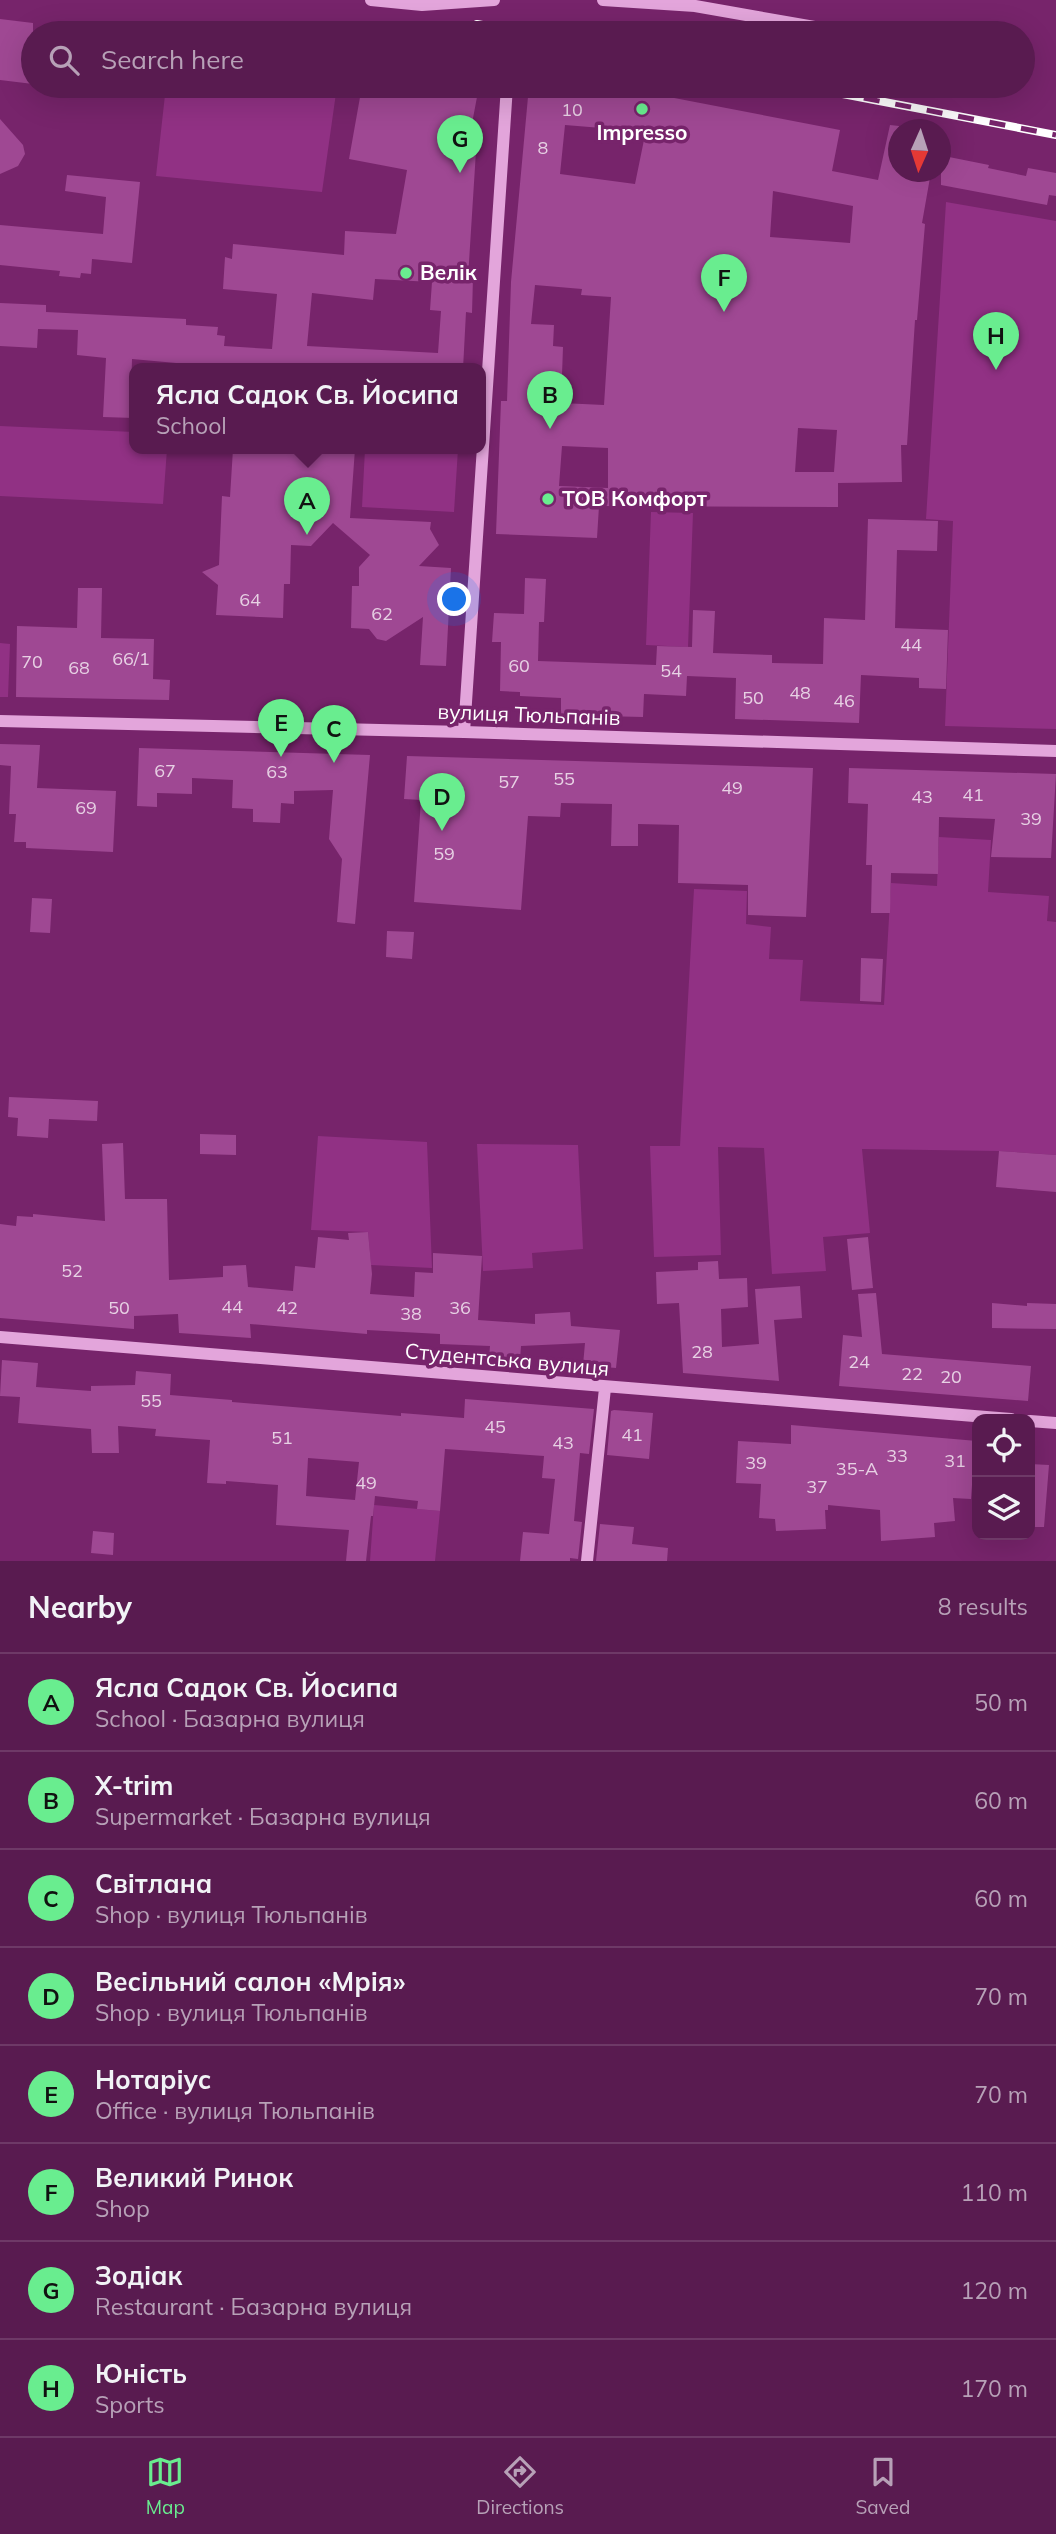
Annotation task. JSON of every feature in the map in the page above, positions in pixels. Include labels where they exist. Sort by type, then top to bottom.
[{"type":"street","points":[[372,0],[422,5],[494,0]]},
{"type":"street","points":[[603,0],[695,6],[781,21]]},
{"type":"street","points":[[486,401],[506,98]]},
{"type":"street","points":[[464,732],[483,454]]},
{"type":"street","name":"вулиця Тюльпанів","points":[[0,721],[464,732],[1056,751]]},
{"type":"street","name":"Студентська вулиця","points":[[0,1337],[972,1416]]},
{"type":"street","points":[[587,1561],[605,1388]]},
{"type":"street","points":[[1035,1421],[1056,1423]]},
{"type":"shaded area","points":[[165,98],[335,98],[322,192],[156,176]]},
{"type":"shaded area","points":[[946,202],[1056,221],[1056,729],[945,726],[953,521],[926,519]]},
{"type":"shaded area","points":[[0,426],[129,432],[129,454],[167,454],[163,504],[0,496]]},
{"type":"shaded area","points":[[365,454],[458,454],[454,512],[362,507]]},
{"type":"shaded area","points":[[651,512],[693,513],[688,647],[646,645]]},
{"type":"shaded area","points":[[0,643],[10,644],[8,697],[0,697]]},
{"type":"shaded area","points":[[939,837],[991,840],[988,892],[1049,896],[1047,921],[1056,922],[1056,1155],[999,1151],[862,1149],[870,1233],[823,1237],[826,1271],[772,1274],[764,1148],[718,1147],[721,1255],[654,1257],[650,1146],[680,1146],[694,889],[747,891],[746,924],[771,927],[769,959],[803,960],[800,1001],[884,1005],[891,883],[937,886]]},
{"type":"shaded area","points":[[318,1136],[427,1142],[432,1268],[371,1265],[368,1232],[311,1230]]},
{"type":"shaded area","points":[[477,1144],[578,1145],[583,1249],[532,1253],[533,1268],[483,1271]]},
{"type":"shaded area","points":[[374,1505],[440,1511],[435,1561],[370,1561]]},
{"type":"building","points":[[0,19],[21,22],[21,83],[0,80]]},
{"type":"building","points":[[360,98],[477,98],[467,150],[476,151],[468,278],[473,278],[472,313],[466,312],[463,363],[176,363],[132,359],[132,363],[129,363],[129,418],[103,417],[106,358],[77,355],[78,330],[38,329],[37,348],[0,346],[0,303],[46,305],[46,312],[186,319],[186,325],[218,327],[217,335],[225,336],[224,346],[272,349],[277,294],[223,289],[225,257],[232,259],[233,244],[344,255],[345,231],[396,234],[407,170],[349,159]],"holes":[[[375,279],[432,282],[430,310],[441,311],[438,353],[307,346],[312,293],[373,300]]]},
{"type":"building","points":[[528,98],[674,98],[840,130],[832,171],[878,180],[888,134],[888,182],[929,182],[922,223],[925,224],[915,320],[907,445],[901,445],[902,482],[838,483],[838,507],[599,506],[597,538],[496,534],[501,401],[507,401],[511,282]],"holes":[[[565,125],[614,129],[645,135],[635,184],[560,174]],[[773,191],[853,206],[850,243],[770,237]],[[535,285],[582,289],[581,295],[611,297],[604,405],[561,403],[563,347],[553,346],[554,325],[531,324]],[[798,428],[837,430],[834,472],[795,472]],[[562,446],[608,448],[608,488],[559,486]]]},
{"type":"building","points":[[0,119],[23,145],[25,154],[18,166],[0,174]]},
{"type":"building","points":[[951,157],[1026,176],[1028,168],[1056,173],[1056,196],[1049,195],[1047,205],[941,185],[941,182],[951,182]]},
{"type":"building","points":[[67,175],[140,182],[132,263],[92,259],[91,274],[81,273],[80,278],[59,276],[60,271],[0,265],[0,225],[103,234],[106,197],[65,191]]},
{"type":"building","points":[[233,454],[355,454],[350,518],[431,522],[430,529],[439,545],[419,566],[451,568],[446,666],[420,665],[423,617],[386,641],[377,639],[369,629],[351,628],[352,586],[359,586],[359,567],[370,555],[333,523],[311,546],[291,545],[290,584],[284,584],[283,618],[216,615],[218,585],[202,572],[219,565],[222,496],[230,497]]},
{"type":"building","points":[[868,519],[938,521],[937,551],[897,550],[895,628],[948,630],[946,689],[919,688],[919,678],[861,675],[859,723],[735,719],[736,678],[687,676],[686,696],[644,694],[643,717],[561,715],[561,698],[520,696],[520,692],[500,691],[501,642],[492,642],[494,613],[524,614],[525,578],[546,579],[544,622],[539,622],[538,661],[656,665],[657,646],[692,647],[693,610],[715,611],[713,653],[772,655],[772,663],[823,664],[824,618],[865,620]]},
{"type":"building","points":[[78,588],[102,588],[101,638],[154,639],[153,679],[170,680],[169,700],[16,697],[17,626],[77,628]]},
{"type":"building","points":[[0,744],[40,745],[37,788],[116,791],[113,852],[26,848],[26,842],[14,842],[16,814],[9,814],[11,766],[0,765]]},
{"type":"building","points":[[139,748],[370,755],[355,924],[337,922],[342,859],[329,839],[333,790],[294,791],[294,804],[281,803],[280,823],[253,822],[253,809],[232,808],[233,780],[192,778],[192,794],[157,793],[157,807],[137,806]]},
{"type":"building","points":[[407,756],[813,768],[806,917],[748,915],[748,885],[678,883],[679,825],[638,824],[638,846],[611,846],[612,804],[561,803],[560,817],[528,816],[521,910],[414,902],[421,800],[404,799]]},
{"type":"building","points":[[849,768],[1056,774],[1051,858],[991,857],[995,819],[939,817],[938,874],[891,873],[890,913],[871,913],[872,865],[866,865],[868,804],[848,803]]},
{"type":"building","points":[[32,898],[52,899],[50,933],[30,932]]},
{"type":"building","points":[[387,931],[414,932],[412,959],[386,957]]},
{"type":"building","points":[[861,958],[883,959],[881,1002],[860,1001]]},
{"type":"building","points":[[9,1097],[98,1101],[97,1121],[49,1119],[48,1138],[17,1136],[18,1118],[8,1117]]},
{"type":"building","points":[[200,1134],[236,1135],[236,1155],[200,1154]]},
{"type":"building","points":[[123,1143],[125,1199],[167,1199],[169,1280],[223,1277],[223,1266],[246,1265],[248,1287],[293,1291],[295,1266],[315,1268],[318,1237],[349,1240],[348,1233],[368,1232],[372,1274],[370,1294],[414,1297],[415,1272],[433,1273],[433,1253],[482,1256],[478,1320],[535,1324],[535,1314],[570,1312],[571,1326],[620,1330],[616,1368],[583,1365],[585,1343],[521,1346],[520,1360],[489,1358],[490,1346],[440,1344],[440,1334],[367,1330],[367,1334],[250,1324],[251,1338],[179,1333],[178,1314],[134,1316],[134,1329],[0,1318],[0,1224],[16,1226],[17,1216],[33,1217],[33,1214],[105,1221],[102,1144]]},
{"type":"building","points":[[999,1151],[1056,1155],[1056,1192],[996,1187]]},
{"type":"building","points":[[868,1237],[873,1288],[852,1290],[847,1239]]},
{"type":"building","points":[[718,1261],[719,1279],[747,1278],[748,1307],[721,1309],[722,1347],[759,1344],[755,1289],[800,1286],[802,1318],[774,1320],[779,1381],[683,1373],[679,1303],[657,1304],[656,1272],[698,1270],[698,1262]]},
{"type":"building","points":[[876,1293],[882,1354],[1031,1366],[1028,1401],[839,1386],[843,1335],[862,1337],[858,1294]]},
{"type":"building","points":[[992,1303],[1027,1306],[1027,1303],[1056,1304],[1056,1329],[992,1328]]},
{"type":"building","points":[[2,1360],[38,1363],[36,1387],[91,1391],[91,1386],[135,1385],[136,1371],[171,1374],[170,1395],[232,1402],[401,1416],[401,1413],[464,1418],[465,1399],[594,1409],[589,1454],[580,1453],[574,1521],[582,1522],[578,1559],[520,1561],[523,1532],[549,1534],[555,1479],[542,1478],[544,1456],[445,1449],[440,1511],[417,1509],[418,1501],[375,1496],[366,1561],[346,1561],[349,1530],[276,1525],[278,1485],[226,1481],[226,1484],[207,1483],[210,1440],[155,1436],[156,1429],[118,1426],[119,1453],[92,1453],[91,1429],[18,1423],[20,1397],[0,1396]],"holes":[[[308,1458],[359,1462],[355,1500],[306,1496]]]},
{"type":"building","points":[[611,1411],[653,1413],[649,1459],[607,1455]]},
{"type":"building","points":[[791,1425],[972,1441],[971,1499],[953,1498],[955,1521],[934,1523],[935,1537],[881,1541],[880,1510],[828,1505],[828,1510],[825,1510],[826,1529],[776,1531],[775,1519],[759,1518],[761,1484],[736,1483],[738,1441],[791,1444]]},
{"type":"building","points":[[1035,1464],[1049,1465],[1044,1527],[1035,1527]]},
{"type":"building","points":[[600,1524],[634,1527],[632,1544],[668,1548],[667,1561],[596,1561]]},
{"type":"building","points":[[93,1531],[114,1533],[113,1555],[91,1553]]},
{"type":"railway","points":[[863,98],[1056,135]]},
{"type":"place","name":"Impresso","points":[[642,109]]},
{"type":"place","name":"Зодіак","points":[[460,173]]},
{"type":"place","name":"Велік","points":[[406,273]]},
{"type":"place","name":"Великий Ринок","points":[[724,312]]},
{"type":"place","name":"Юність","points":[[996,370]]},
{"type":"place","name":"X-trim","points":[[550,429]]},
{"type":"place","name":"ТОВ Комфорт","points":[[548,499]]},
{"type":"place","name":"Ясла Садок Св. Йосипа","points":[[307,535]]},
{"type":"place","name":"Нотаріус","points":[[281,757]]},
{"type":"place","name":"Світлана","points":[[334,763]]},
{"type":"place","name":"Весільний салон «Мрія»","points":[[442,831]]}]
